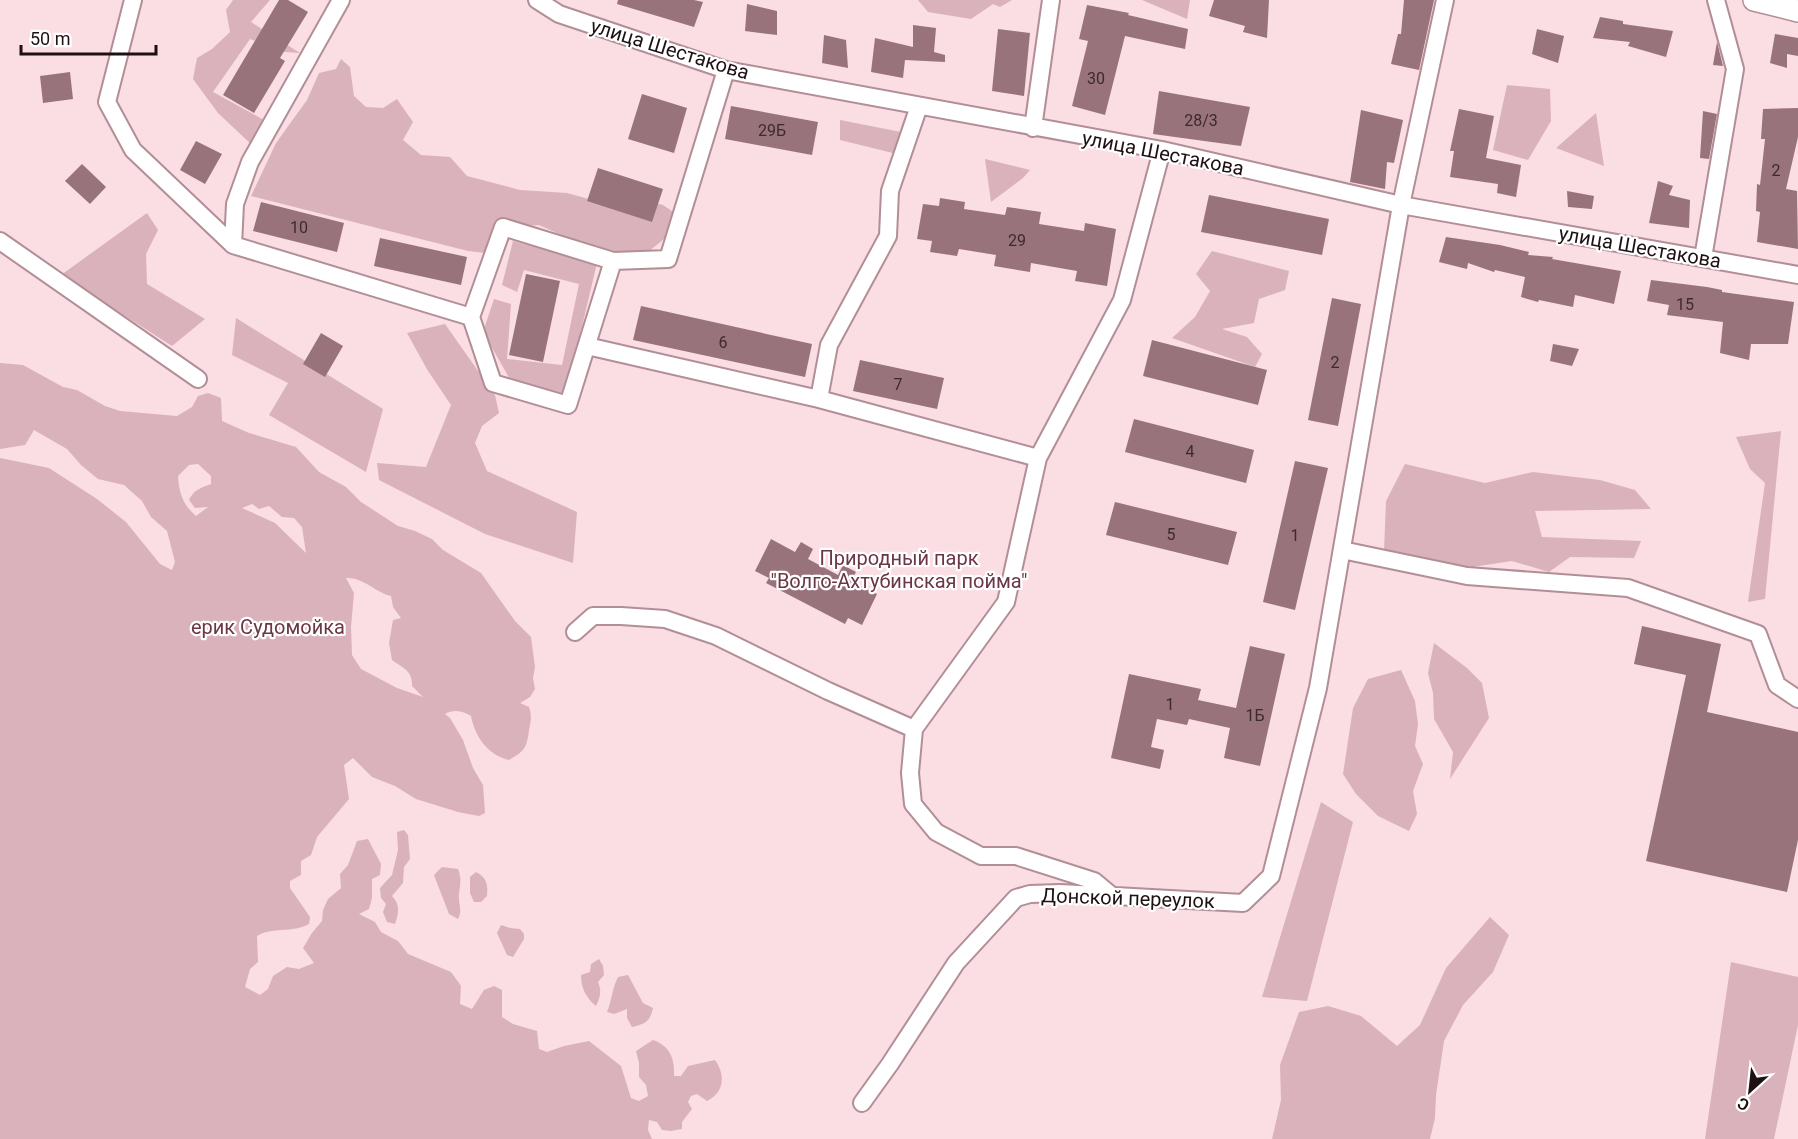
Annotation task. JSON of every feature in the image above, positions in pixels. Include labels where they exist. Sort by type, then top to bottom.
[{"type":"street","points":[[133,0],[107,102],[133,150],[233,245],[471,317]]},
{"type":"street","points":[[233,245],[235,204],[250,162],[341,0]]},
{"type":"street","name":"улица Шестакова","points":[[537,0],[559,14],[726,70],[1162,150],[1401,205],[1798,275]]},
{"type":"street","points":[[1033,128],[1051,0]]},
{"type":"street","points":[[1445,0],[1401,205],[1342,550],[1467,576],[1628,588],[1758,634],[1777,686],[1798,699]]},
{"type":"street","points":[[1703,258],[1735,69],[1716,0]]},
{"type":"street","points":[[1754,0],[1798,11]]},
{"type":"street","points":[[613,261],[568,405],[493,383],[471,317],[503,227],[613,261],[668,259],[726,70]]},
{"type":"street","points":[[819,399],[829,345],[888,236],[890,190],[919,106]]},
{"type":"street","points":[[1112,896],[1094,881],[1016,856],[981,856],[936,832],[913,804],[910,773],[914,729],[1006,602],[1038,458],[1122,300],[1162,150]]},
{"type":"street","points":[[0,241],[198,379]]},
{"type":"street","points":[[586,346],[819,399],[1038,458]]},
{"type":"street","name":"Донской переулок","points":[[862,1103],[956,963],[1016,898],[1030,894],[1060,893],[1243,903],[1271,876],[1318,688],[1342,550]]},
{"type":"street","points":[[575,632],[592,616],[666,619],[716,636],[828,691],[914,729]]},
{"type":"green space","name":"Природный парк \"Волго-Ахтубинская пойма\"","points":[[0,0],[1798,0],[1798,1139],[0,1139]]},
{"type":"green space","points":[[233,0],[270,0],[251,22],[300,53],[285,52],[250,39],[213,92],[264,120],[253,146],[218,113],[193,79],[197,58],[212,49],[230,32],[226,10]]},
{"type":"green space","points":[[918,0],[1012,0],[1000,7],[993,4],[971,19],[928,12]]},
{"type":"green space","points":[[1142,0],[1190,0],[1187,19]]},
{"type":"green space","points":[[341,59],[350,67],[354,96],[366,107],[383,108],[397,99],[413,122],[403,140],[421,155],[450,157],[467,176],[520,190],[567,193],[614,206],[633,197],[663,205],[678,215],[673,232],[649,251],[622,255],[588,247],[539,225],[496,228],[494,254],[468,251],[251,196],[276,143],[307,100],[319,73],[336,69]]},
{"type":"green space","points":[[1507,85],[1550,89],[1551,121],[1528,160],[1493,150]]},
{"type":"green space","points":[[1596,113],[1604,166],[1556,148]]},
{"type":"green space","points":[[840,120],[901,132],[901,155],[840,140]]},
{"type":"green space","points":[[985,159],[1030,170],[991,202]]},
{"type":"green space","points":[[147,213],[158,230],[146,254],[147,284],[205,319],[172,346],[61,275]]},
{"type":"green space","points":[[513,241],[597,263],[566,394],[511,381],[483,332],[494,299],[511,304],[507,359],[562,365],[579,284],[524,270],[517,292],[502,285]]},
{"type":"green space","points":[[1212,251],[1289,271],[1285,290],[1259,299],[1254,323],[1222,329],[1247,337],[1262,354],[1255,367],[1172,338],[1195,317],[1210,291],[1196,274]]},
{"type":"green space","points":[[236,318],[383,409],[366,472],[269,415],[288,383],[232,355]]},
{"type":"green space","points":[[445,324],[495,395],[499,413],[482,426],[475,443],[487,471],[577,512],[573,563],[485,534],[379,480],[377,463],[426,467],[451,405],[428,371],[407,333]]},
{"type":"green space","name":"ерик Судомойка","points":[[0,363],[23,365],[63,387],[77,390],[105,406],[120,411],[177,416],[192,407],[198,396],[208,393],[221,398],[222,421],[249,433],[296,447],[319,472],[346,487],[361,502],[398,526],[432,539],[443,550],[481,573],[515,621],[531,637],[535,689],[530,697],[520,703],[529,707],[531,721],[527,741],[519,754],[509,760],[502,758],[479,738],[471,716],[458,711],[445,714],[450,718],[463,740],[473,768],[483,785],[485,813],[479,816],[458,812],[416,799],[395,786],[372,777],[353,758],[344,765],[349,799],[317,837],[311,855],[301,861],[301,875],[290,881],[290,888],[310,917],[309,924],[257,936],[258,962],[250,969],[245,987],[260,995],[268,989],[273,976],[287,967],[299,969],[314,963],[303,948],[322,921],[323,910],[328,899],[341,888],[340,874],[348,865],[357,841],[368,839],[381,864],[380,875],[372,879],[372,898],[369,909],[359,914],[375,922],[381,932],[398,941],[408,954],[451,972],[461,986],[460,1004],[472,1009],[484,990],[494,986],[502,990],[502,1017],[513,1024],[537,1031],[539,1049],[547,1052],[589,1041],[621,1066],[631,1098],[639,1101],[648,1096],[646,1085],[639,1077],[636,1051],[653,1040],[664,1046],[670,1054],[674,1064],[674,1076],[681,1076],[688,1066],[715,1060],[721,1072],[722,1083],[713,1098],[707,1101],[697,1094],[691,1096],[688,1102],[692,1109],[682,1122],[682,1129],[662,1130],[657,1122],[649,1120],[648,1130],[652,1139],[0,1139],[0,458],[49,468],[97,499],[126,522],[160,564],[172,570],[175,562],[167,531],[151,517],[142,501],[124,485],[98,479],[67,449],[34,430],[25,445],[0,449]],"holes":[[[198,464],[211,476],[211,484],[198,490],[189,500],[195,508],[208,507],[196,516],[182,498],[178,476],[189,465]],[[252,504],[259,509],[269,506],[282,517],[294,518],[302,527],[306,553],[275,523],[242,508]],[[346,578],[358,580],[391,596],[393,607],[401,618],[393,620],[389,643],[392,660],[409,673],[412,686],[423,697],[397,688],[361,669],[352,655],[351,627],[354,593]]]},
{"type":"green space","points":[[1781,431],[1765,599],[1748,602],[1765,483],[1750,469],[1736,437]]},
{"type":"green space","points":[[1405,464],[1485,483],[1533,472],[1600,480],[1635,490],[1651,509],[1535,511],[1542,537],[1641,541],[1634,558],[1570,557],[1549,572],[1512,561],[1466,568],[1384,551],[1386,501]]},
{"type":"green space","points":[[1434,643],[1467,668],[1482,683],[1489,718],[1450,779],[1453,752],[1434,719],[1433,693],[1428,673]]},
{"type":"green space","points":[[1401,670],[1415,701],[1418,724],[1415,746],[1423,764],[1413,791],[1417,814],[1409,831],[1378,816],[1356,794],[1343,774],[1353,708],[1368,679]]},
{"type":"green space","points":[[1321,802],[1353,822],[1307,1001],[1262,997]]},
{"type":"green space","points":[[404,830],[408,835],[410,859],[404,867],[403,883],[392,896],[398,909],[395,924],[387,922],[383,912],[386,904],[381,898],[380,888],[392,875],[398,850],[397,832]]},
{"type":"green space","points":[[442,867],[458,869],[460,910],[458,919],[449,914],[434,875]]},
{"type":"green space","points":[[476,872],[485,879],[487,885],[487,896],[481,902],[474,902],[470,893],[470,877]]},
{"type":"green space","points":[[1490,917],[1509,935],[1493,972],[1463,1005],[1444,1041],[1435,1118],[1430,1139],[1272,1139],[1281,1100],[1280,1065],[1299,1012],[1328,1006],[1361,1016],[1397,1046],[1420,1025],[1446,968]]},
{"type":"green space","points":[[501,925],[520,929],[524,934],[524,939],[513,957],[507,955],[497,933]]},
{"type":"green space","points":[[599,959],[604,975],[598,982],[600,994],[596,1006],[585,992],[581,975],[590,972],[591,964]]},
{"type":"green space","points":[[1731,962],[1798,977],[1798,1025],[1774,1139],[1705,1139]]},
{"type":"green space","points":[[628,975],[643,1003],[653,1008],[646,1022],[632,1027],[627,1018],[627,1009],[614,1014],[607,1012],[618,977]]},
{"type":"building","points":[[279,0],[288,0],[308,12],[280,58],[285,61],[254,113],[223,95]]},
{"type":"building","points":[[618,0],[703,2],[694,27],[617,4]]},
{"type":"building","points":[[1214,0],[1269,0],[1267,38],[1243,32],[1245,26],[1209,16]]},
{"type":"building","points":[[1404,0],[1434,0],[1419,70],[1391,64],[1398,34],[1401,34]]},
{"type":"building","points":[[747,4],[777,11],[777,35],[745,31]]},
{"type":"building","points":[[1087,5],[1129,13],[1128,15],[1188,29],[1185,49],[1125,36],[1105,115],[1072,106],[1088,41],[1079,39]]},
{"type":"building","points":[[1600,17],[1623,21],[1623,24],[1673,31],[1666,57],[1628,46],[1630,42],[1593,38]]},
{"type":"building","points":[[913,25],[936,28],[934,52],[945,55],[945,62],[905,60],[903,78],[871,72],[875,38],[913,47]]},
{"type":"building","points":[[998,29],[1030,33],[1024,96],[992,91]]},
{"type":"building","points":[[1537,29],[1564,36],[1558,63],[1532,54]]},
{"type":"building","points":[[1775,34],[1798,38],[1798,56],[1787,54],[1787,68],[1770,63]]},
{"type":"building","points":[[824,35],[846,40],[848,68],[822,63]]},
{"type":"building","points":[[1717,42],[1723,66],[1713,65]]},
{"type":"building","points":[[70,72],[73,99],[43,103],[40,76]]},
{"type":"building","points":[[1159,91],[1250,107],[1241,146],[1153,134]]},
{"type":"building","points":[[642,94],[687,108],[674,153],[628,139]]},
{"type":"building","points":[[731,106],[818,122],[812,155],[725,139]]},
{"type":"building","points":[[1798,108],[1798,137],[1786,189],[1797,191],[1798,249],[1757,242],[1760,212],[1756,211],[1757,184],[1760,185],[1765,139],[1761,139],[1763,109]]},
{"type":"building","points":[[1459,109],[1494,116],[1486,158],[1521,165],[1516,197],[1497,193],[1498,184],[1450,177],[1454,151],[1450,151]]},
{"type":"building","points":[[1361,110],[1403,120],[1394,163],[1387,162],[1385,189],[1350,182]]},
{"type":"building","points":[[1703,111],[1717,114],[1709,159],[1700,158]]},
{"type":"building","points":[[196,141],[222,154],[205,184],[180,170]]},
{"type":"building","points":[[82,164],[106,187],[90,204],[65,181]]},
{"type":"building","points":[[598,168],[663,189],[652,222],[587,201]]},
{"type":"building","points":[[1658,181],[1673,186],[1669,195],[1690,200],[1689,228],[1649,223]]},
{"type":"building","points":[[1567,191],[1594,196],[1592,209],[1568,207]]},
{"type":"building","points":[[1209,195],[1329,219],[1322,255],[1201,232]]},
{"type":"building","points":[[940,198],[965,202],[964,209],[1005,215],[1007,207],[1041,212],[1039,224],[1084,231],[1085,223],[1116,229],[1107,286],[1075,281],[1077,271],[1031,263],[1030,272],[994,266],[996,255],[959,249],[957,256],[930,252],[932,241],[917,239],[923,204],[939,206]]},
{"type":"building","points":[[261,202],[344,223],[337,252],[253,231]]},
{"type":"building","points":[[1446,237],[1500,245],[1529,252],[1528,255],[1553,257],[1552,259],[1621,271],[1614,304],[1575,295],[1573,307],[1521,297],[1525,277],[1495,270],[1494,272],[1468,263],[1467,269],[1439,262]]},
{"type":"building","points":[[380,238],[467,257],[461,285],[374,266]]},
{"type":"building","points":[[526,274],[560,281],[543,362],[509,355]]},
{"type":"building","points":[[1651,280],[1794,302],[1788,344],[1751,344],[1749,360],[1720,353],[1723,322],[1667,315],[1669,305],[1647,301]]},
{"type":"building","points":[[1332,298],[1361,304],[1338,426],[1308,420]]},
{"type":"building","points":[[641,306],[812,344],[805,377],[633,340]]},
{"type":"building","points":[[321,333],[343,346],[325,377],[303,364]]},
{"type":"building","points":[[1152,340],[1267,370],[1258,405],[1143,376]]},
{"type":"building","points":[[1553,344],[1579,349],[1572,366],[1550,361]]},
{"type":"building","points":[[860,360],[944,378],[937,409],[853,391]]},
{"type":"building","points":[[1134,419],[1254,450],[1246,483],[1125,452]]},
{"type":"building","points":[[1295,461],[1328,468],[1295,610],[1263,602]]},
{"type":"building","points":[[1115,502],[1237,532],[1228,565],[1106,535]]},
{"type":"building","points":[[771,539],[795,552],[801,542],[813,549],[808,559],[838,575],[843,565],[856,572],[851,581],[877,594],[862,625],[848,618],[845,624],[766,583],[769,578],[755,571]]},
{"type":"building","points":[[1642,626],[1721,644],[1707,712],[1798,732],[1798,840],[1787,892],[1646,861],[1686,675],[1634,664]]},
{"type":"building","points":[[1250,646],[1285,654],[1260,766],[1224,758],[1230,728],[1189,719],[1187,725],[1157,719],[1151,747],[1164,750],[1160,769],[1111,758],[1129,674],[1201,689],[1198,700],[1236,708]]}]
